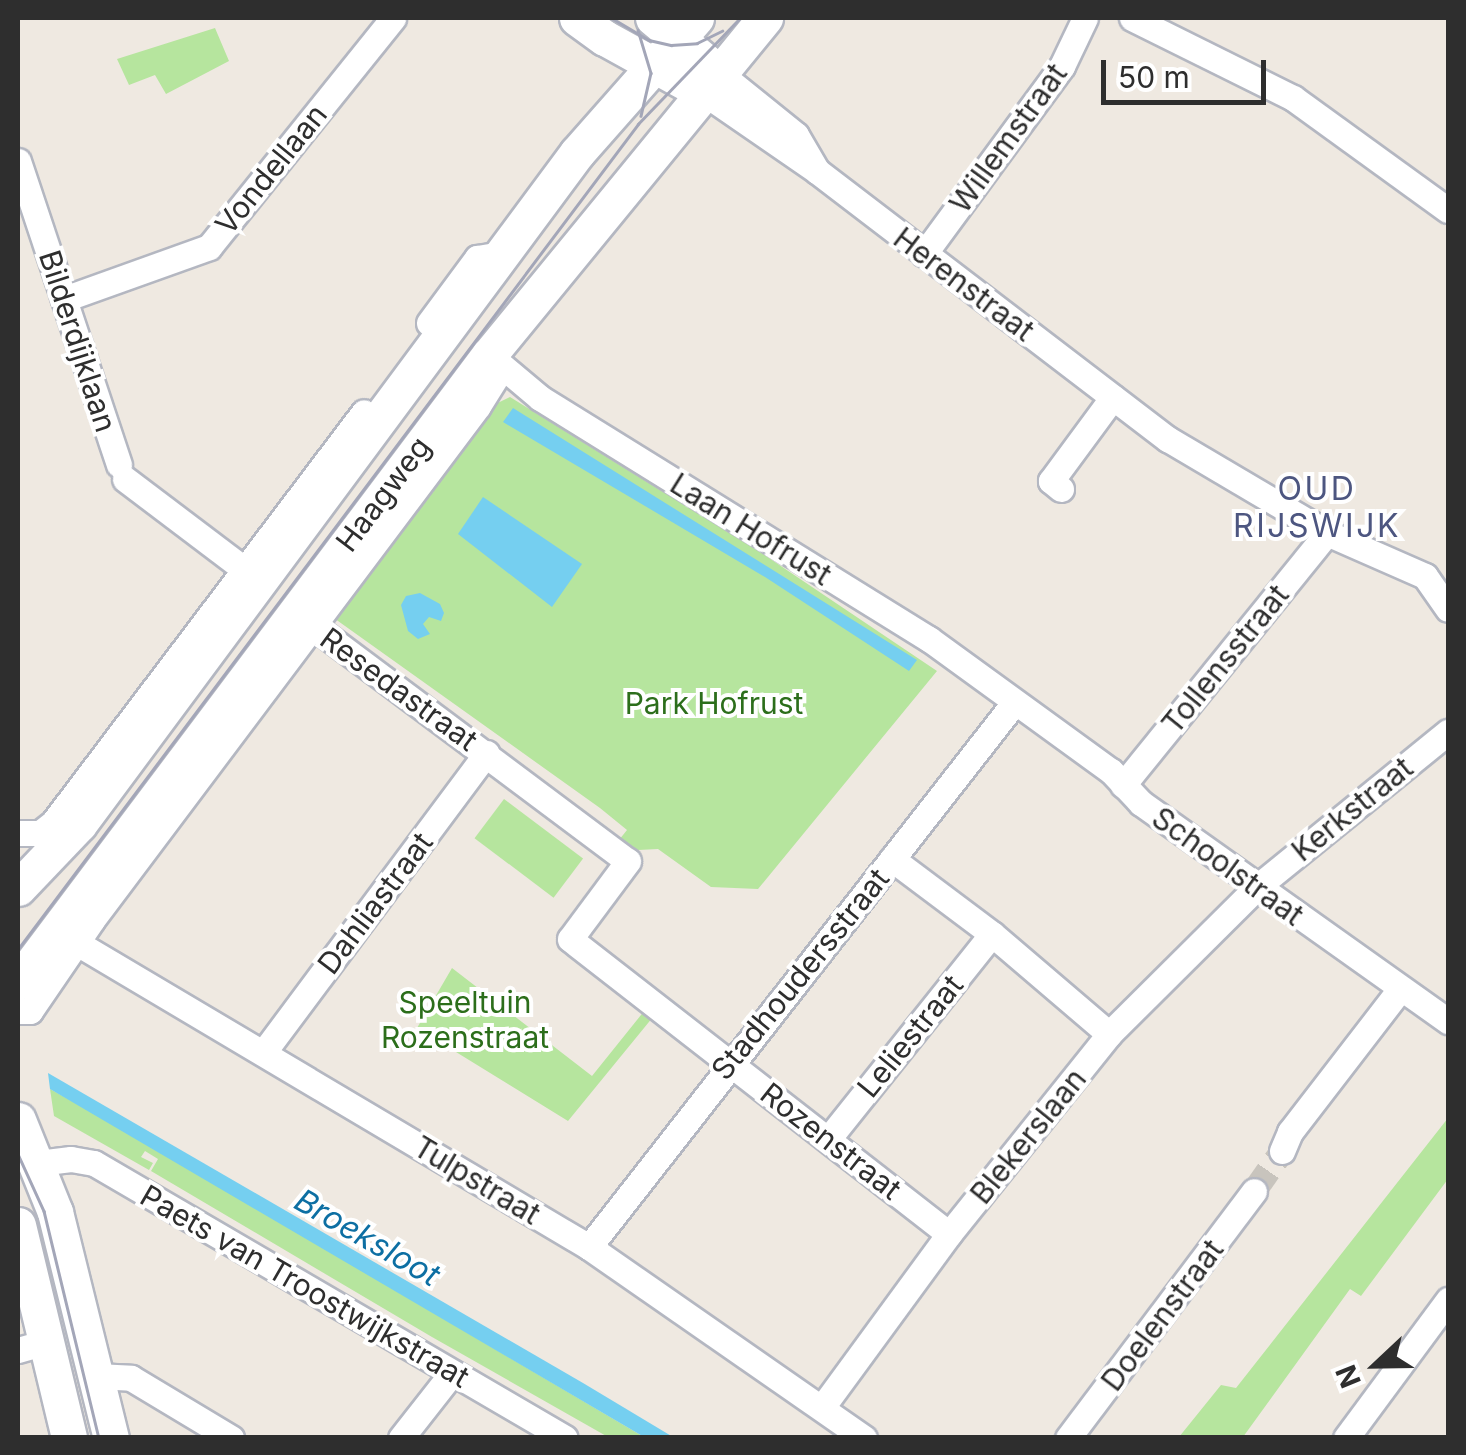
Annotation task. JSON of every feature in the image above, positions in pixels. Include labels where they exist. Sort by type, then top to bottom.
[{"type":"main road","points":[[578,18],[668,30],[710,82]]},
{"type":"main road","name":"Haagweg","points":[[18,982],[710,82],[765,18]]},
{"type":"main road","name":"Haagweg","points":[[18,888],[79,824],[668,30]]},
{"type":"main road","points":[[18,1120],[38,1162],[60,1226],[111,1438]]},
{"type":"main road","points":[[18,1225],[32,1346],[69,1438]]},
{"type":"street","name":"Vondellaan","points":[[64,299],[209,247],[393,18]]},
{"type":"street","name":"Willemstraat","points":[[924,254],[1062,66],[1085,18]]},
{"type":"street","points":[[1132,18],[1293,98],[1448,210]]},
{"type":"street","name":"Herenstraat","points":[[710,82],[816,171],[1168,439],[1327,533],[1436,573],[1448,609]]},
{"type":"street","name":"Bilderdijklaan","points":[[18,161],[121,472],[244,569]]},
{"type":"street","name":"Haagweg","points":[[18,833],[40,834],[53,824],[477,258],[502,254]]},
{"type":"street","name":"Haagweg","points":[[18,1011],[30,1011],[312,625],[478,406],[495,362]]},
{"type":"street","name":"Laan Hofrust","points":[[495,362],[540,398],[929,640],[1014,703]]},
{"type":"street","points":[[1062,489],[1051,481],[1120,403]]},
{"type":"street","name":"Tollensstraat","points":[[1123,785],[1327,533]]},
{"type":"street","name":"Resedastraat","points":[[312,625],[628,861],[570,938]]},
{"type":"street","name":"Schoolstraat","points":[[1014,703],[1257,886],[1448,1021]]},
{"type":"street","name":"Stadhoudersstraat","points":[[589,1247],[730,1061],[1014,703]]},
{"type":"street","name":"Kerkstraat","points":[[1257,886],[1448,732]]},
{"type":"street","name":"Dahliastraat","points":[[263,1052],[486,753]]},
{"type":"street","points":[[892,859],[992,934],[1109,1034]]},
{"type":"street","name":"Blekerslaan","points":[[823,1406],[950,1234],[1109,1034],[1257,886]]},
{"type":"street","name":"Leliestraat","points":[[829,1138],[992,934]]},
{"type":"street","name":"Rozenstraat","points":[[570,938],[950,1234]]},
{"type":"street","name":"Tulpstraat","points":[[77,943],[589,1247],[864,1438]]},
{"type":"street","points":[[1282,1151],[1290,1132],[1400,989]]},
{"type":"street","name":"Paets van Troostwijkstraat","points":[[38,1162],[71,1158],[94,1163],[565,1438]]},
{"type":"street","name":"Doelenstraat","points":[[1068,1438],[1254,1190]]},
{"type":"street","points":[[1346,1438],[1448,1300]]},
{"type":"street","points":[[402,1438],[452,1373]]},
{"type":"street","points":[[96,1376],[131,1378],[231,1438]]},
{"type":"green space","points":[[215,28],[229,61],[166,94],[155,75],[129,85],[117,59]]},
{"type":"green space","name":"Park Hofrust","points":[[510,397],[763,554],[937,671],[758,889],[711,887],[658,849],[638,850],[619,840],[627,830],[600,808],[331,616],[483,410]]},
{"type":"green space","points":[[504,799],[583,859],[554,898],[475,838]]},
{"type":"green space","name":"Speeltuin Rozenstraat","points":[[452,968],[592,1076],[645,1010],[653,1017],[568,1121],[417,1028]]},
{"type":"green space","points":[[50,1089],[644,1437],[608,1437],[151,1171],[158,1159],[145,1151],[141,1157],[153,1163],[149,1170],[54,1116]]},
{"type":"green space","points":[[1448,1118],[1448,1179],[1361,1296],[1350,1289],[1243,1437],[1179,1437],[1221,1385],[1236,1388]]},
{"type":"water","points":[[513,408],[917,660],[909,671],[765,577],[503,422]]},
{"type":"water","points":[[483,497],[582,564],[552,607],[458,534]]},
{"type":"water","points":[[420,593],[440,604],[444,613],[441,621],[429,617],[423,624],[430,634],[418,639],[408,631],[401,605],[406,596]]},
{"type":"water","points":[[48,1073],[673,1437],[644,1437],[50,1089]]},
{"type":"tunnel","points":[[1254,1191],[1282,1151]]},
{"type":"tram line","points":[[612,18],[649,40],[671,45],[697,43],[722,31]]},
{"type":"tram line","points":[[18,949],[638,124],[740,18]]},
{"type":"tram line","points":[[638,30],[651,73],[641,116]]},
{"type":"tram line","points":[[18,1154],[44,1211],[99,1438]]},
{"type":"district","name":"OUD RIJSWIJK","points":[[1317,508]]},
{"type":"water label","name":"Broeksloot","points":[[367,1238]]}]
